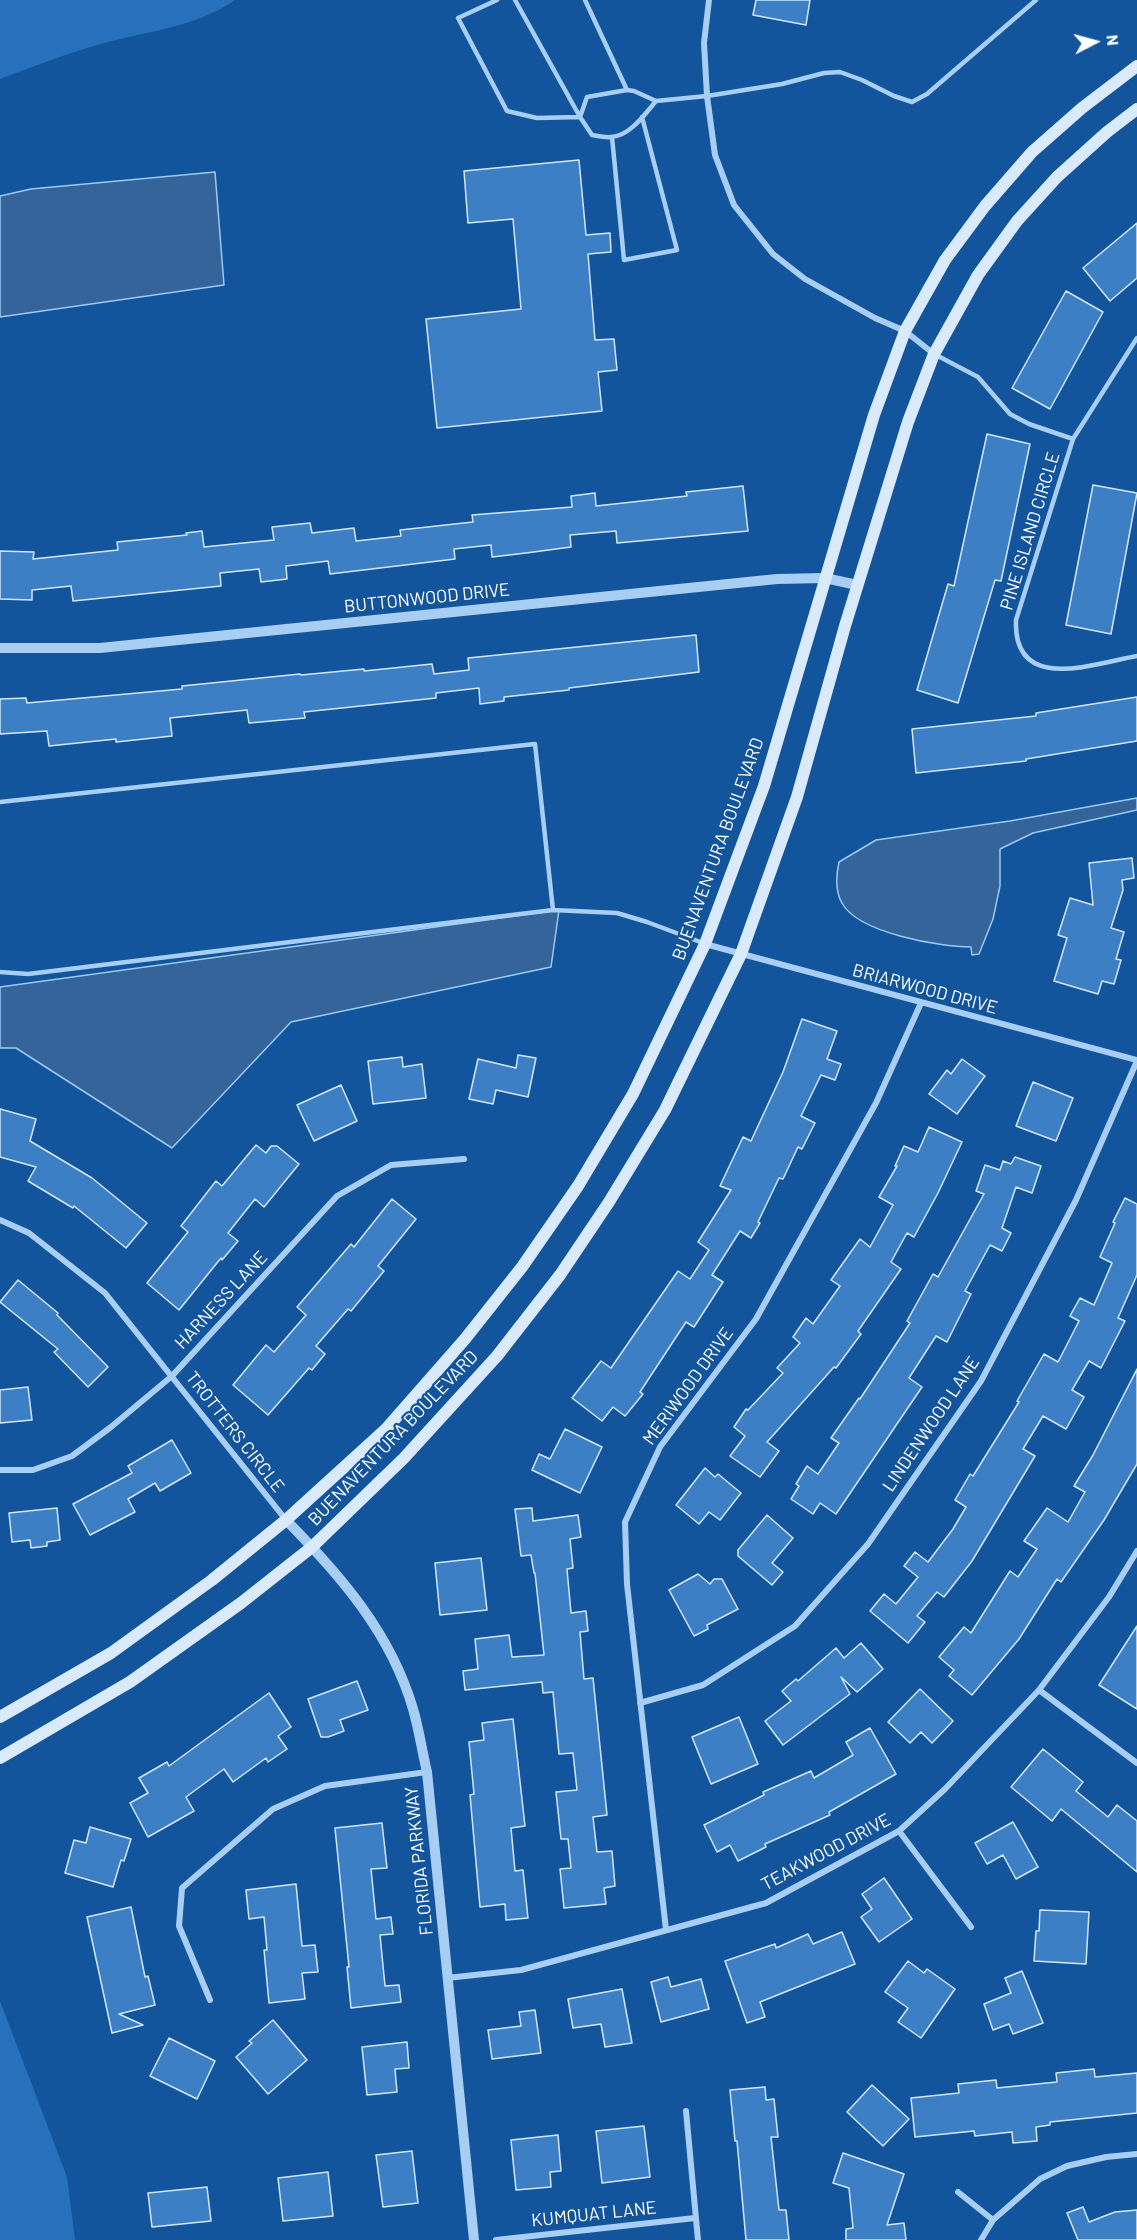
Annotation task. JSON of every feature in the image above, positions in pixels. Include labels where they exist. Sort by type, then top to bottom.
[{"type":"main road","name":"BUENAVENTURA BOULEVARD","points":[[0,1717],[111,1653],[212,1580],[286,1520],[386,1429],[465,1339],[522,1267],[578,1186],[633,1094],[705,944],[764,786],[874,415],[905,331],[945,260],[985,207],[1032,152],[1082,108],[1137,66]]},
{"type":"main road","name":"BUENAVENTURA BOULEVARD","points":[[0,1758],[130,1682],[241,1604],[312,1547],[404,1458],[497,1356],[560,1275],[609,1202],[665,1110],[741,954],[797,797],[857,585],[908,422],[934,354],[978,275],[1017,221],[1057,177],[1107,132],[1137,109]]},
{"type":"street","points":[[709,0],[704,43],[707,96],[715,155],[734,205],[773,254],[816,286],[875,318],[905,331],[934,354]]},
{"type":"street","name":"BUTTONWOOD DRIVE","points":[[0,648],[100,648],[777,579],[825,578],[857,585]]},
{"type":"street","name":"BRIARWOOD DRIVE","points":[[705,944],[1137,1060]]},
{"type":"street","name":"MERIWOOD DRIVE","points":[[666,1930],[627,1584],[625,1522],[660,1447],[756,1319],[876,1103],[921,1003]]},
{"type":"street","name":"LINDENWOOD LANE","points":[[640,1702],[703,1685],[795,1626],[868,1544],[981,1381],[1076,1200],[1137,1060]]},
{"type":"street","name":"HARNESS LANE","points":[[0,1470],[33,1470],[72,1456],[111,1427],[172,1376],[337,1196],[391,1165],[464,1159]]},
{"type":"street","name":"TROTTERS CIRCLE","points":[[0,1220],[29,1233],[105,1293],[286,1520]]},
{"type":"street","name":"FLORIDA PARKWAY","points":[[286,1520],[366,1610],[397,1665],[413,1709],[426,1772],[474,2240]]},
{"type":"street","name":"TEAKWOOD DRIVE","points":[[446,1978],[521,1970],[766,1902],[899,1832],[945,1789],[1039,1690],[1109,1597],[1137,1551]]},
{"type":"street","points":[[1039,1690],[1137,1762]]},
{"type":"street","points":[[210,2000],[179,1926],[182,1888],[273,1809],[325,1786],[426,1772]]},
{"type":"street","points":[[899,1832],[971,1927]]},
{"type":"street","points":[[686,2111],[698,2240]]},
{"type":"street","points":[[981,2240],[993,2220],[1040,2180],[1067,2166],[1106,2157],[1137,2154]]},
{"type":"street","points":[[958,2192],[993,2220]]},
{"type":"street","name":"KUMQUAT LANE","points":[[496,2240],[695,2218]]},
{"type":"lane","points":[[497,0],[458,18],[507,111],[537,118],[580,117]]},
{"type":"lane","points":[[514,0],[592,135],[612,137],[624,134],[656,101]]},
{"type":"lane","points":[[585,0],[627,90]]},
{"type":"lane","points":[[580,117],[587,97],[627,90],[656,101],[707,96],[840,72],[912,102],[927,94],[1036,0]]},
{"type":"lane","points":[[612,137],[624,260],[677,250],[642,117]]},
{"type":"lane","name":"PINE ISLAND CIRCLE","points":[[1137,338],[1073,439],[1016,620],[1018,645],[1035,664],[1049,669],[1064,669],[1137,656]]},
{"type":"lane","name":"PINE ISLAND CIRCLE","points":[[934,354],[978,377],[1010,414],[1029,424],[1073,439]]},
{"type":"lane","points":[[0,802],[535,744],[553,910]]},
{"type":"lane","points":[[0,972],[28,974],[553,910],[617,913],[705,944]]},
{"type":"shaded area","points":[[0,0],[235,0],[201,18],[87,48],[0,79]]},
{"type":"shaded area","points":[[215,172],[224,285],[0,317],[0,196],[31,189]]},
{"type":"shaded area","points":[[1137,798],[1137,810],[1033,833],[1000,849],[1000,886],[993,919],[979,954],[972,955],[971,947],[921,941],[865,923],[851,914],[838,894],[839,862],[876,840],[1010,821]]},
{"type":"shaded area","points":[[559,910],[551,967],[291,1022],[172,1148],[16,1048],[0,1048],[0,987]]},
{"type":"shaded area","points":[[0,2001],[67,2177],[75,2240],[0,2240]]},
{"type":"building","points":[[756,0],[810,0],[806,25],[753,15]]},
{"type":"building","points":[[579,160],[586,235],[610,233],[611,252],[588,254],[595,340],[614,339],[617,370],[598,372],[602,411],[437,428],[426,319],[521,309],[513,219],[468,223],[464,171]]},
{"type":"building","points":[[1137,223],[1137,278],[1110,301],[1083,268]]},
{"type":"building","points":[[1066,291],[1103,312],[1050,409],[1012,388]]},
{"type":"building","points":[[987,434],[1030,444],[1001,581],[995,580],[958,703],[917,690],[948,584],[954,586]]},
{"type":"building","points":[[1093,485],[1137,493],[1111,634],[1066,625]]},
{"type":"building","points":[[743,486],[748,531],[617,543],[616,531],[570,535],[571,547],[492,557],[491,545],[454,549],[455,559],[330,574],[328,561],[286,566],[287,579],[261,582],[259,569],[220,573],[221,586],[73,601],[71,586],[32,590],[32,600],[0,599],[0,551],[34,552],[33,559],[118,550],[117,542],[187,535],[186,533],[202,531],[204,547],[274,540],[272,527],[310,523],[312,533],[354,528],[356,541],[401,536],[400,530],[473,522],[472,515],[572,507],[571,496],[595,493],[596,506],[687,496],[686,492]]},
{"type":"building","points":[[696,635],[699,672],[504,697],[504,701],[480,704],[479,688],[436,693],[436,698],[304,712],[305,718],[249,723],[247,710],[170,718],[172,736],[116,742],[116,739],[49,746],[47,731],[0,734],[0,699],[26,698],[27,703],[182,689],[182,686],[300,674],[364,669],[364,671],[432,664],[434,674],[469,670],[468,658]]},
{"type":"building","points":[[1137,697],[1137,741],[1026,759],[1026,761],[916,773],[912,729],[1036,716],[1036,713]]},
{"type":"building","points":[[1132,858],[1134,878],[1122,880],[1123,890],[1111,928],[1124,932],[1116,959],[1121,960],[1114,984],[1102,981],[1098,994],[1054,981],[1067,938],[1058,935],[1070,898],[1093,905],[1089,863]]},
{"type":"building","points":[[802,1019],[837,1031],[827,1059],[841,1064],[835,1080],[821,1075],[801,1116],[815,1123],[802,1149],[798,1147],[783,1179],[779,1178],[758,1222],[760,1223],[751,1238],[740,1231],[712,1275],[723,1282],[694,1327],[686,1322],[640,1392],[643,1394],[625,1416],[613,1407],[602,1421],[572,1398],[601,1361],[611,1368],[678,1271],[690,1279],[709,1250],[698,1242],[731,1190],[720,1186],[743,1137],[751,1141],[783,1072]]},
{"type":"building","points":[[518,1055],[536,1058],[528,1097],[496,1090],[493,1104],[469,1099],[478,1059],[516,1068]]},
{"type":"building","points":[[402,1057],[403,1067],[422,1064],[426,1098],[373,1104],[368,1061]]},
{"type":"building","points":[[962,1059],[985,1076],[957,1114],[929,1094],[947,1070],[951,1074]]},
{"type":"building","points":[[1033,1082],[1073,1098],[1056,1141],[1016,1126]]},
{"type":"building","points":[[341,1085],[357,1121],[314,1141],[297,1105]]},
{"type":"building","points":[[0,1109],[36,1119],[30,1141],[92,1178],[147,1223],[126,1248],[74,1206],[73,1208],[28,1181],[36,1167],[0,1157]]},
{"type":"building","points":[[929,1127],[962,1142],[938,1193],[914,1237],[907,1233],[891,1262],[901,1269],[858,1331],[861,1334],[836,1368],[834,1367],[767,1442],[779,1451],[760,1477],[730,1456],[745,1436],[734,1427],[746,1409],[748,1410],[783,1373],[777,1368],[800,1343],[793,1337],[806,1318],[813,1324],[840,1286],[831,1280],[860,1239],[870,1247],[893,1205],[879,1197],[897,1166],[895,1166],[904,1146],[918,1152]]},
{"type":"building","points":[[256,1145],[266,1153],[271,1146],[277,1146],[299,1164],[264,1207],[255,1199],[228,1233],[238,1241],[222,1260],[221,1258],[179,1310],[147,1283],[188,1232],[181,1226],[216,1181],[222,1186]]},
{"type":"building","points":[[1015,1157],[1041,1166],[1032,1193],[1016,1187],[1002,1228],[1011,1233],[1002,1251],[990,1245],[965,1291],[971,1294],[947,1342],[936,1336],[909,1378],[922,1387],[836,1514],[820,1503],[813,1514],[791,1499],[799,1486],[796,1484],[807,1466],[818,1474],[839,1443],[831,1438],[860,1399],[910,1323],[907,1321],[933,1274],[938,1277],[984,1194],[976,1191],[985,1165],[1000,1170],[1003,1161],[1011,1164]]},
{"type":"building","points":[[1125,1198],[1137,1204],[1137,1275],[1118,1318],[1125,1321],[1101,1368],[1089,1361],[1072,1390],[1084,1397],[1066,1429],[1043,1416],[1023,1449],[1035,1456],[972,1561],[944,1597],[937,1592],[917,1616],[925,1622],[908,1643],[870,1611],[884,1594],[896,1604],[918,1577],[904,1566],[915,1552],[928,1562],[953,1529],[966,1507],[955,1500],[970,1474],[973,1476],[1019,1402],[1017,1401],[1044,1354],[1058,1362],[1079,1321],[1070,1316],[1080,1298],[1094,1305],[1112,1263],[1100,1257]]},
{"type":"building","points":[[392,1199],[416,1219],[378,1266],[384,1271],[351,1311],[348,1309],[316,1346],[325,1354],[312,1370],[309,1368],[268,1415],[233,1385],[266,1345],[274,1352],[306,1315],[297,1307],[351,1244],[354,1247]]},
{"type":"building","points":[[18,1280],[58,1313],[57,1315],[108,1367],[88,1387],[54,1352],[58,1349],[0,1302]]},
{"type":"building","points":[[1137,1369],[1137,1464],[1104,1520],[1061,1582],[1057,1579],[1019,1639],[972,1695],[949,1676],[954,1670],[939,1657],[964,1627],[971,1633],[1010,1571],[1018,1577],[1037,1549],[1024,1541],[1047,1508],[1068,1522],[1085,1492],[1074,1486],[1093,1455]]},
{"type":"building","points":[[28,1387],[32,1420],[0,1423],[0,1390]]},
{"type":"building","points":[[565,1429],[602,1447],[580,1493],[532,1470],[539,1454],[550,1459]]},
{"type":"building","points":[[172,1440],[191,1473],[160,1491],[155,1483],[128,1499],[135,1512],[90,1535],[73,1504],[132,1473],[128,1466]]},
{"type":"building","points":[[705,1468],[715,1477],[718,1474],[741,1493],[720,1520],[709,1512],[699,1524],[676,1505]]},
{"type":"building","points":[[57,1508],[60,1540],[47,1542],[47,1546],[31,1548],[30,1540],[12,1542],[9,1513]]},
{"type":"building","points":[[532,1508],[533,1521],[578,1515],[581,1537],[570,1539],[573,1568],[567,1569],[571,1613],[586,1611],[588,1631],[580,1632],[584,1679],[593,1678],[607,1815],[593,1817],[597,1852],[612,1851],[615,1886],[604,1888],[606,1904],[564,1908],[560,1869],[571,1868],[568,1839],[561,1839],[556,1792],[577,1790],[573,1753],[559,1754],[553,1692],[543,1693],[542,1682],[465,1690],[463,1671],[478,1669],[475,1639],[509,1635],[512,1657],[544,1655],[535,1573],[531,1555],[521,1556],[515,1509]]},
{"type":"building","points":[[767,1515],[793,1538],[772,1563],[783,1572],[772,1585],[738,1556],[738,1550]]},
{"type":"building","points":[[481,1558],[487,1610],[440,1615],[435,1563]]},
{"type":"building","points":[[698,1574],[710,1584],[714,1579],[722,1579],[738,1609],[707,1625],[708,1629],[694,1636],[669,1590]]},
{"type":"building","points":[[1137,1626],[1137,1709],[1099,1685]]},
{"type":"building","points":[[861,1643],[883,1669],[857,1692],[841,1677],[850,1694],[783,1745],[765,1721],[791,1701],[782,1691],[796,1679],[798,1681],[836,1648],[844,1658]]},
{"type":"building","points":[[357,1681],[368,1710],[340,1720],[344,1731],[321,1737],[308,1699]]},
{"type":"building","points":[[920,1689],[953,1721],[932,1743],[921,1732],[910,1743],[888,1722]]},
{"type":"building","points":[[269,1693],[291,1727],[278,1736],[287,1749],[268,1762],[266,1758],[233,1782],[224,1769],[186,1797],[194,1811],[148,1837],[130,1803],[148,1793],[139,1778],[167,1762],[169,1766]]},
{"type":"building","points":[[739,1717],[758,1764],[711,1784],[692,1737]]},
{"type":"building","points":[[513,1719],[525,1826],[511,1828],[515,1871],[523,1870],[528,1918],[506,1920],[505,1904],[480,1907],[470,1795],[474,1794],[469,1742],[484,1740],[482,1723]]},
{"type":"building","points":[[870,1728],[896,1774],[829,1812],[830,1815],[765,1844],[766,1847],[738,1861],[730,1845],[717,1852],[704,1825],[764,1795],[763,1792],[811,1771],[814,1778],[853,1755],[846,1742]]},
{"type":"building","points":[[1043,1749],[1083,1782],[1076,1791],[1108,1817],[1117,1805],[1137,1821],[1137,1872],[1061,1809],[1052,1821],[1011,1787]]},
{"type":"building","points":[[1013,1822],[1038,1867],[1016,1879],[1003,1855],[987,1864],[975,1843]]},
{"type":"building","points":[[382,1823],[387,1868],[371,1869],[376,1919],[391,1917],[393,1934],[380,1935],[385,1986],[399,1985],[401,2002],[351,2008],[335,1828]]},
{"type":"building","points":[[90,1827],[131,1839],[124,1861],[121,1860],[113,1887],[65,1873],[74,1840],[86,1843]]},
{"type":"building","points":[[884,1878],[912,1919],[879,1942],[861,1917],[872,1909],[862,1894]]},
{"type":"building","points":[[296,1884],[302,1946],[315,1945],[318,1972],[302,1973],[305,1999],[269,2003],[264,1950],[267,1950],[264,1917],[249,1919],[246,1890]]},
{"type":"building","points":[[131,1907],[145,1977],[148,1976],[155,2005],[119,2014],[143,2025],[112,2033],[87,1917]]},
{"type":"building","points":[[1040,1910],[1089,1912],[1086,1964],[1034,1961]]},
{"type":"building","points":[[842,1932],[855,1964],[760,2002],[765,2017],[747,2023],[725,1961],[775,1944],[776,1948],[808,1934],[813,1944]]},
{"type":"building","points":[[908,1961],[924,1973],[927,1969],[955,1989],[921,2038],[898,2022],[908,2008],[885,1992]]},
{"type":"building","points":[[1022,1971],[1043,2023],[1013,2034],[1009,2024],[993,2030],[984,2004],[1011,1993],[1005,1978]]},
{"type":"building","points":[[668,1977],[671,1987],[701,1979],[709,2009],[661,2022],[651,1982]]},
{"type":"building","points":[[622,1989],[632,2043],[605,2047],[601,2024],[573,2028],[568,1999]]},
{"type":"building","points":[[535,2010],[541,2053],[492,2059],[488,2030],[521,2026],[519,2012]]},
{"type":"building","points":[[273,2020],[307,2060],[268,2094],[236,2057],[252,2043],[249,2041]]},
{"type":"building","points":[[169,2038],[215,2061],[197,2099],[150,2076]]},
{"type":"building","points":[[407,2042],[409,2068],[395,2069],[397,2092],[367,2095],[362,2047]]},
{"type":"building","points":[[1094,2069],[1095,2077],[1137,2073],[1137,2113],[1050,2122],[1050,2125],[1036,2127],[1037,2141],[1013,2143],[1012,2132],[975,2136],[974,2131],[915,2137],[911,2098],[959,2093],[958,2084],[996,2080],[997,2088],[1057,2082],[1056,2073]]},
{"type":"building","points":[[872,2085],[909,2119],[883,2146],[847,2112]]},
{"type":"building","points":[[765,2087],[766,2100],[774,2099],[778,2137],[771,2137],[779,2210],[786,2210],[789,2240],[746,2240],[730,2090]]},
{"type":"building","points":[[644,2126],[650,2177],[602,2183],[596,2131]]},
{"type":"building","points":[[558,2135],[561,2171],[550,2172],[551,2187],[516,2190],[511,2140]]},
{"type":"building","points":[[412,2151],[418,2203],[383,2207],[376,2155]]},
{"type":"building","points":[[843,2153],[904,2174],[887,2225],[904,2223],[906,2240],[846,2240],[846,2229],[853,2228],[849,2188],[833,2183]]},
{"type":"building","points":[[328,2172],[333,2216],[283,2221],[278,2178]]},
{"type":"building","points":[[207,2187],[211,2221],[152,2227],[148,2193]]},
{"type":"building","points":[[1083,2207],[1089,2222],[1115,2212],[1137,2210],[1137,2240],[1078,2240],[1067,2213]]}]
